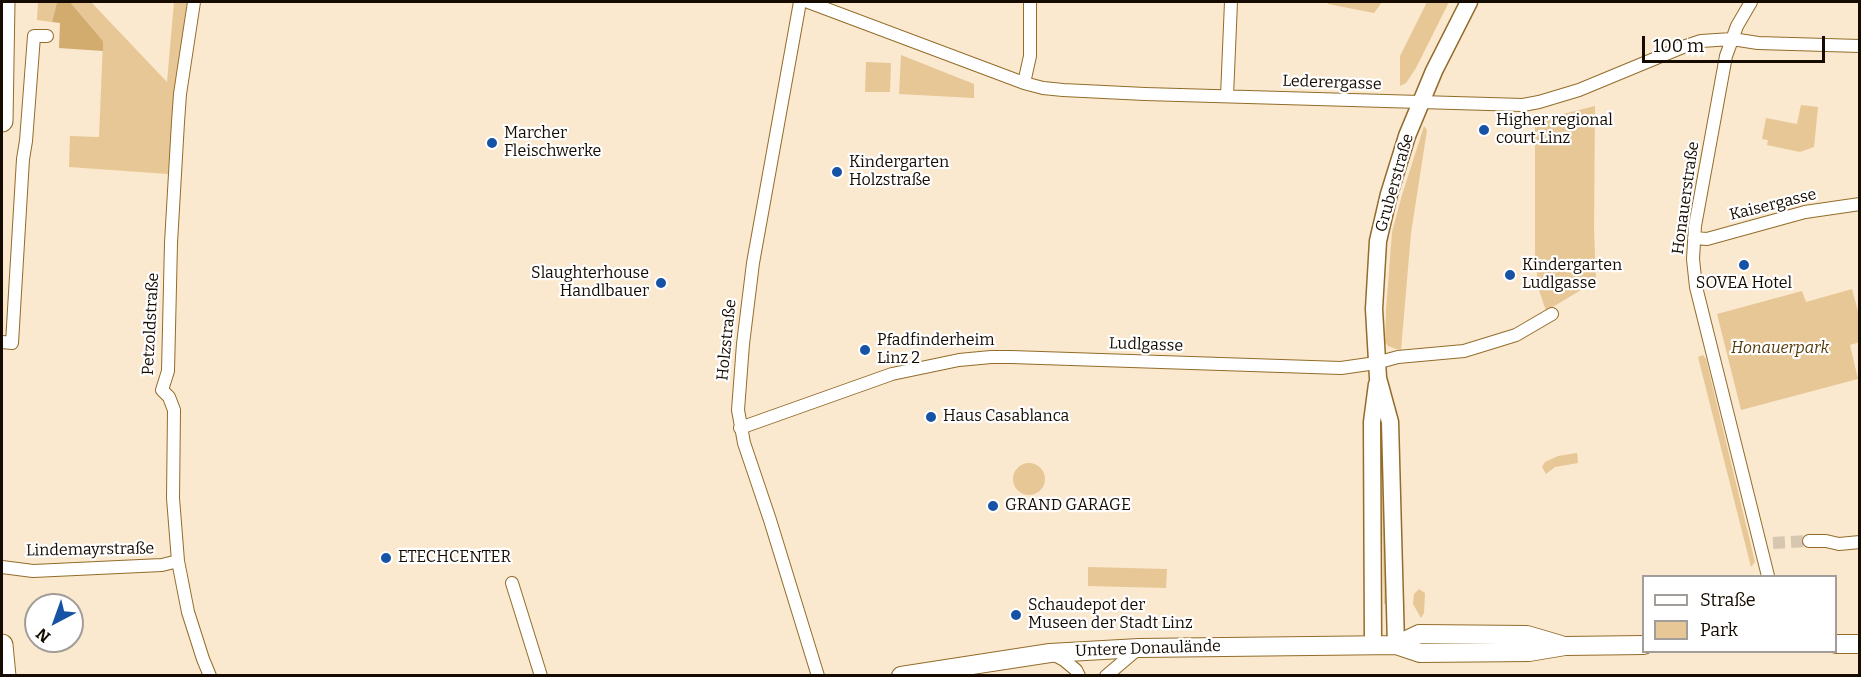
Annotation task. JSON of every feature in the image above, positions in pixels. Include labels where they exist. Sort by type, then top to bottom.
[{"type":"highway","points":[[2,121],[4,2]]},
{"type":"highway","points":[[2,645],[5,675]]},
{"type":"main road","name":"Gruberstraße","points":[[1373,645],[1372,422],[1377,370],[1374,297],[1378,242],[1397,163],[1434,70],[1469,2]]},
{"type":"main road","name":"Gruberstraße","points":[[1377,370],[1390,422],[1396,645]]},
{"type":"main road","points":[[1837,644],[1860,644]]},
{"type":"main road","name":"Untere Donaulände","points":[[901,675],[1050,653],[1139,648],[1396,645],[1420,653],[1528,652],[1565,646],[1642,645]]},
{"type":"street","name":"Petzoldstraße","points":[[194,2],[180,94],[173,194],[168,371],[162,390],[169,397],[174,410],[173,498],[178,561],[188,612],[210,675]]},
{"type":"street","name":"Holzstraße","points":[[800,2],[752,272],[738,390],[738,410],[740,428],[818,675]]},
{"type":"street","name":"Lederergasse","points":[[808,2],[1024,83],[1063,90],[1506,105],[1539,102],[1599,83],[1683,47],[1713,39],[1758,43],[1860,46]]},
{"type":"street","points":[[1024,83],[1030,56],[1030,2]]},
{"type":"street","points":[[1227,96],[1231,2]]},
{"type":"street","name":"Honauerstraße","points":[[1751,2],[1726,56],[1694,238],[1693,273],[1767,543],[1768,575]]},
{"type":"street","points":[[7,342],[34,36],[47,36]]},
{"type":"street","name":"Kaisergasse","points":[[1694,238],[1707,239],[1805,212],[1860,204]]},
{"type":"street","name":"Ludlgasse","points":[[740,428],[892,374],[933,364],[974,358],[1043,358],[1377,370],[1398,357],[1455,352],[1492,344],[1515,335],[1552,314]]},
{"type":"street","points":[[1809,541],[1860,542]]},
{"type":"street","name":"Lindemayrstraße","points":[[2,567],[33,571],[162,565],[178,561]]},
{"type":"street","points":[[512,583],[541,675]]},
{"type":"street","points":[[1106,675],[1139,648]]},
{"type":"street","points":[[1050,653],[1064,660],[1079,675]]},
{"type":"green space","points":[[38,2],[57,2],[52,22],[37,20]]},
{"type":"green space","points":[[70,2],[91,2],[167,82],[174,2],[187,2],[175,90],[168,174],[69,167],[70,136],[99,137],[103,41]]},
{"type":"green space","points":[[1329,2],[1382,2],[1374,13],[1328,4]]},
{"type":"green space","points":[[1427,2],[1449,2],[1416,68],[1406,83],[1400,86],[1400,56]]},
{"type":"green space","points":[[901,55],[974,84],[974,98],[899,94]]},
{"type":"green space","points":[[866,62],[891,63],[890,92],[865,92]]},
{"type":"green space","points":[[1801,105],[1818,107],[1814,147],[1800,152],[1767,145],[1768,140],[1762,139],[1766,118],[1797,124]]},
{"type":"green space","points":[[1595,106],[1596,281],[1546,311],[1539,290],[1535,260],[1535,121]]},
{"type":"green space","points":[[1424,126],[1427,130],[1411,233],[1401,350],[1388,346],[1385,342],[1392,232]]},
{"type":"green space","name":"Honauerpark","points":[[1852,289],[1859,315],[1860,342],[1850,345],[1858,379],[1741,410],[1717,314],[1802,291],[1806,302]]},
{"type":"green space","points":[[1703,355],[1706,359],[1755,562],[1751,567],[1698,357]]},
{"type":"green space","points":[[1382,421],[1388,604],[1384,604],[1380,423]]},
{"type":"green space","points":[[1577,453],[1578,463],[1555,467],[1546,474],[1542,467],[1545,462],[1558,456]]},
{"type":"green space","points":[[1029,463],[1040,468],[1045,479],[1040,490],[1029,495],[1018,490],[1013,479],[1018,468]]},
{"type":"green space","points":[[1088,567],[1167,569],[1166,588],[1088,586]]},
{"type":"green space","points":[[1419,589],[1425,593],[1424,613],[1421,618],[1413,604],[1414,594]]},
{"type":"shaded area","points":[[57,2],[70,2],[103,41],[103,51],[59,48],[60,23],[52,22]]},
{"type":"tunnel","points":[[1773,543],[1809,541]]},
{"type":"place","name":"Higher regional court Linz","points":[[1484,130]]},
{"type":"place","name":"Marcher Fleischwerke","points":[[492,143]]},
{"type":"place","name":"Kindergarten Holzstraße","points":[[837,172]]},
{"type":"place","name":"SOVEA Hotel","points":[[1744,265]]},
{"type":"place","name":"Kindergarten Ludlgasse","points":[[1510,275]]},
{"type":"place","name":"Slaughterhouse Handlbauer","points":[[661,283]]},
{"type":"place","name":"Pfadfinderheim Linz 2","points":[[865,350]]},
{"type":"place","name":"Haus Casablanca","points":[[931,417]]},
{"type":"place","name":"GRAND GARAGE","points":[[993,506]]},
{"type":"place","name":"ETECHCENTER","points":[[386,558]]},
{"type":"place","name":"Schaudepot der Museen der Stadt Linz","points":[[1016,615]]}]
